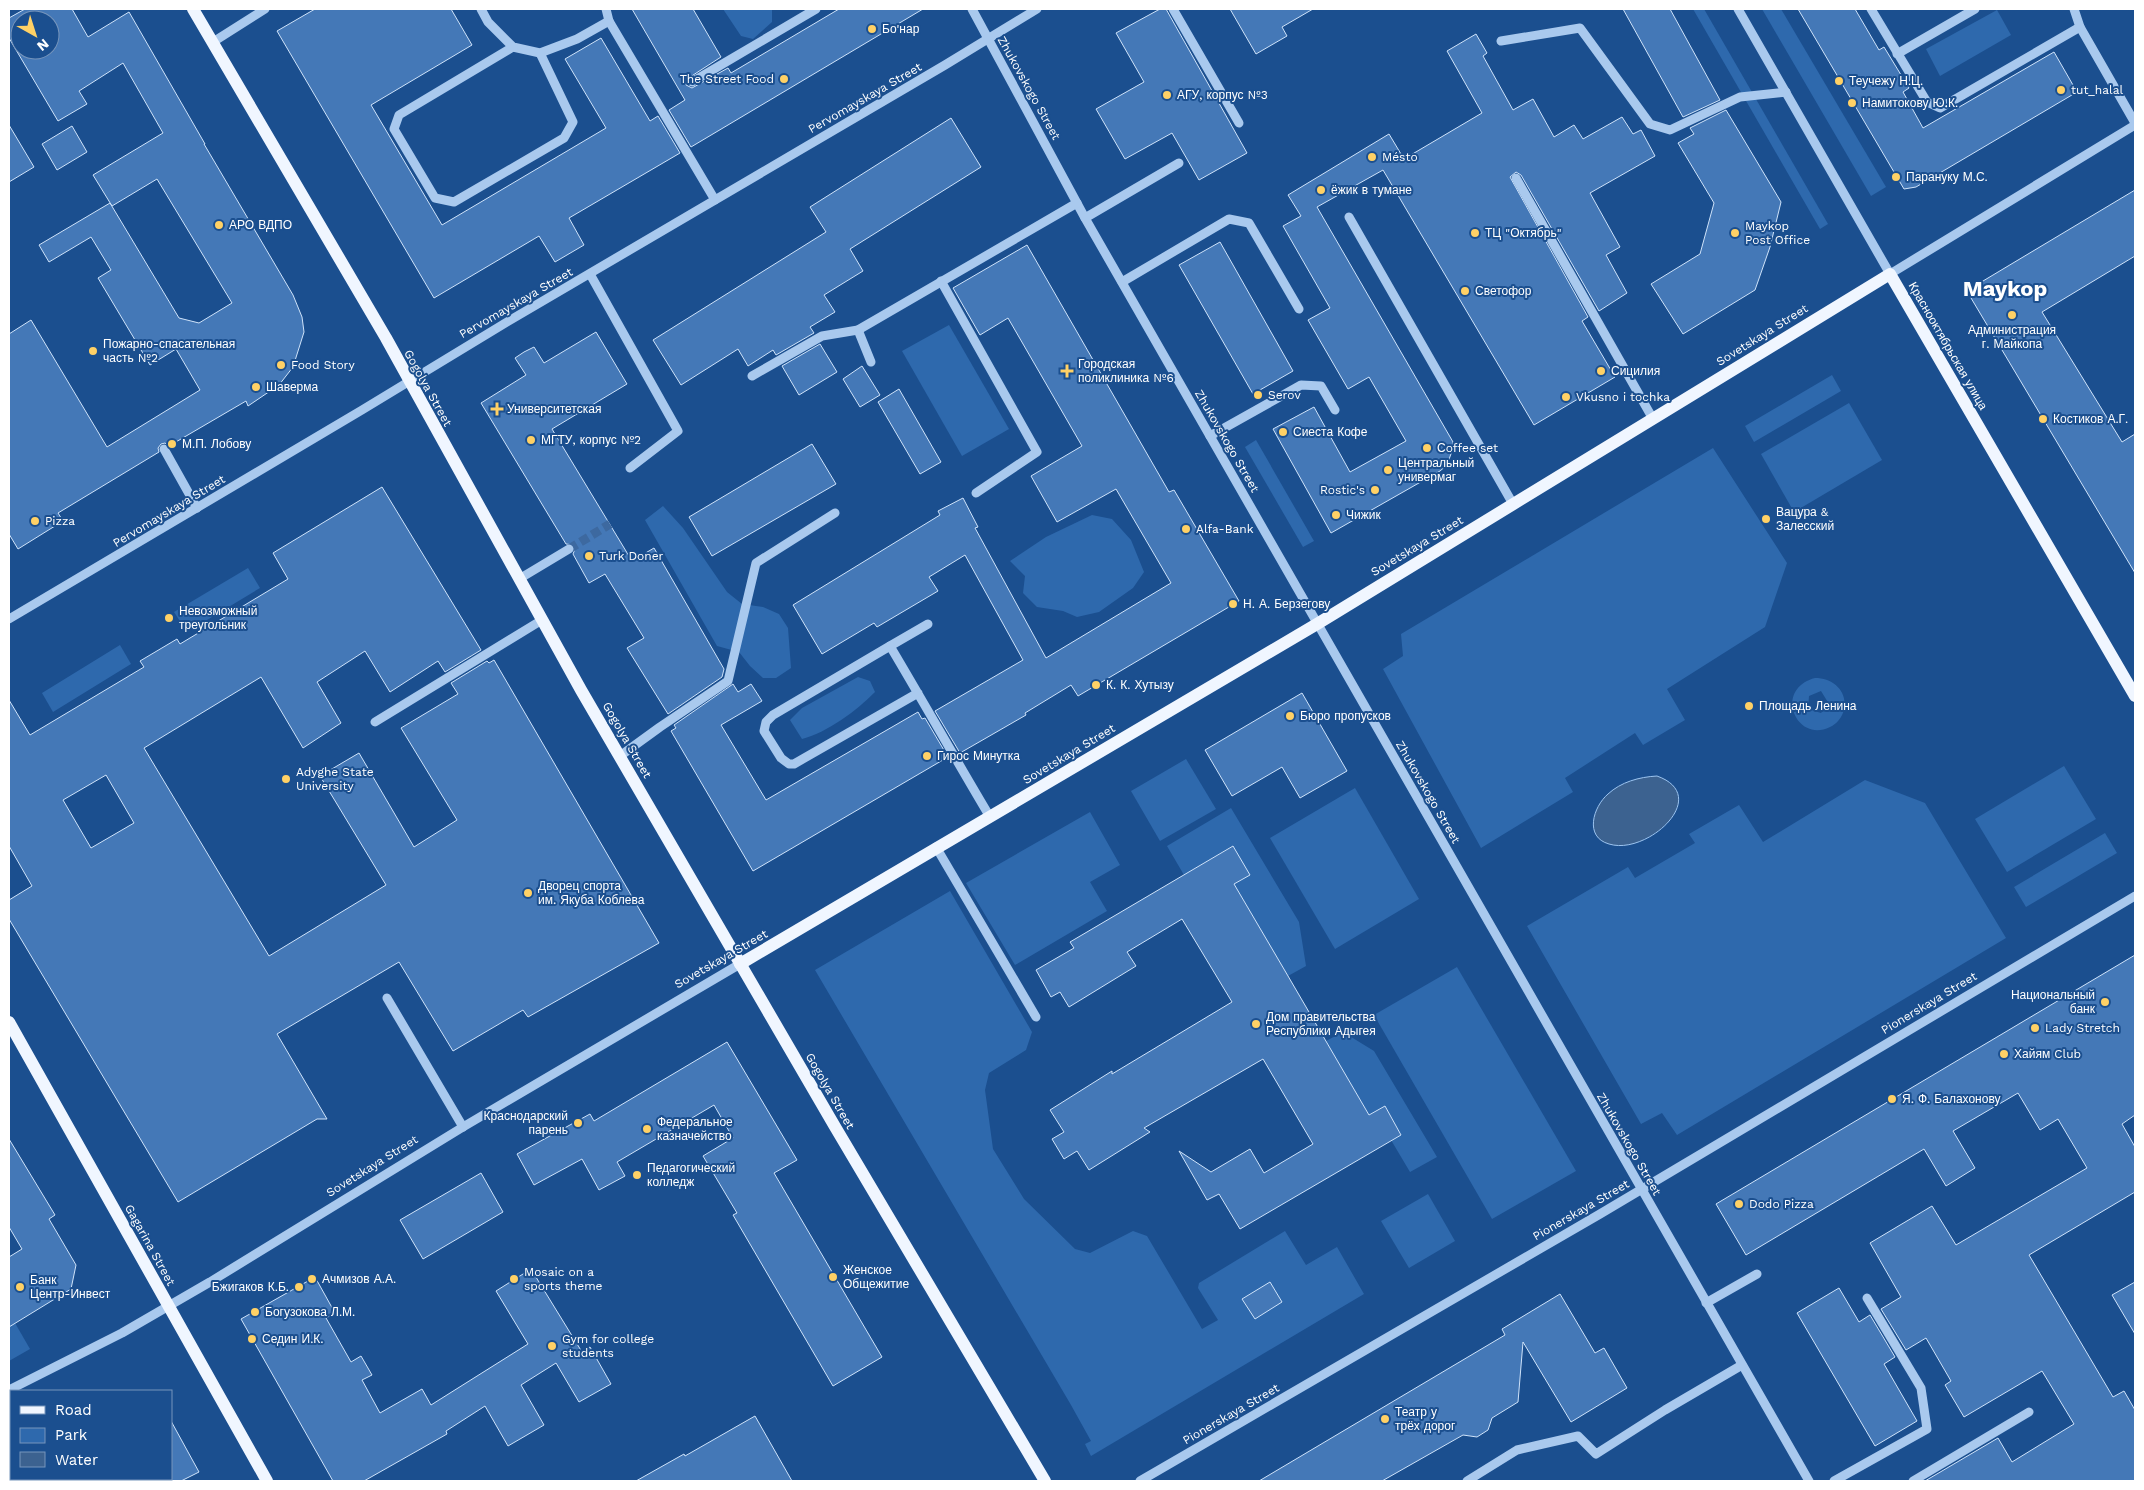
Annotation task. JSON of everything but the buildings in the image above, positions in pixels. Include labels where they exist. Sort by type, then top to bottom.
[{"type":"main road","name":"Gogolya Street","points":[[193,9],[409,381],[542,620],[740,964],[1045,1481]]},
{"type":"main road","name":"Sovetskaya Street","points":[[740,964],[1317,624],[1890,274]]},
{"type":"main road","name":"Краснооктябрьская улица","points":[[1890,274],[2135,696]]},
{"type":"main road","name":"Gagarina Street","points":[[9,1022],[267,1481]]},
{"type":"street","points":[[213,42],[265,9]]},
{"type":"street","points":[[481,9],[488,22],[513,47],[540,54],[577,39],[609,21]]},
{"type":"street","points":[[606,9],[609,21],[715,200]]},
{"type":"street","points":[[692,82],[816,9]]},
{"type":"street","name":"Zhukovskogo Street","points":[[972,9],[1122,282],[1809,1481]]},
{"type":"street","name":"Pervomayskaya Street","points":[[9,619],[1037,9]]},
{"type":"street","points":[[1173,9],[1239,123]]},
{"type":"street","name":"Краснооктябрьская улица","points":[[1738,9],[1890,274]]},
{"type":"street","points":[[1870,9],[1927,102],[1940,108],[2080,27]]},
{"type":"street","points":[[1897,54],[1975,9]]},
{"type":"street","points":[[2074,9],[2080,27],[2135,124]]},
{"type":"street","points":[[1501,41],[1580,28],[1650,124],[1670,130],[1740,98],[1786,92]]},
{"type":"street","points":[[513,47],[399,115],[394,129],[435,198],[454,202],[564,138],[573,122],[540,54]]},
{"type":"street","name":"Sovetskaya Street","points":[[1890,274],[2135,124]]},
{"type":"street","points":[[1086,218],[1179,163]]},
{"type":"street","points":[[1516,178],[1652,419]]},
{"type":"street","points":[[752,376],[822,336],[858,330],[1077,202]]},
{"type":"street","points":[[1350,217],[1513,504]]},
{"type":"street","points":[[1122,282],[1229,219],[1249,223],[1299,308]]},
{"type":"street","points":[[590,274],[678,431],[630,468]]},
{"type":"street","points":[[941,281],[1037,452],[976,493]]},
{"type":"street","points":[[858,330],[871,362]]},
{"type":"street","points":[[1210,436],[1301,385],[1321,386],[1335,410]]},
{"type":"street","points":[[164,449],[197,508]]},
{"type":"street","points":[[620,756],[728,681],[756,563],[835,513]]},
{"type":"street","points":[[519,579],[569,549]]},
{"type":"street","points":[[375,722],[542,620]]},
{"type":"street","points":[[918,693],[794,764],[789,764],[781,758],[764,731],[766,722],[773,715],[928,624]]},
{"type":"street","points":[[890,646],[990,817]]},
{"type":"street","points":[[936,848],[1036,1017]]},
{"type":"street","name":"Pionerskaya Street","points":[[1140,1481],[1640,1189],[2135,896]]},
{"type":"street","name":"Sovetskaya Street","points":[[9,1390],[122,1333],[463,1127],[740,964]]},
{"type":"street","points":[[387,998],[463,1127]]},
{"type":"street","points":[[1706,1303],[1758,1274]]},
{"type":"street","points":[[1834,1481],[1927,1429],[1921,1388],[1867,1298]]},
{"type":"street","points":[[1467,1481],[1517,1450],[1578,1436],[1596,1454],[1665,1410],[1742,1365]]},
{"type":"street","points":[[1913,1481],[2029,1412]]},
{"type":"green space","points":[[723,9],[772,9],[772,22],[753,39],[741,36]]},
{"type":"green space","points":[[1693,9],[1704,9],[1828,224],[1820,229]]},
{"type":"green space","points":[[1762,9],[1781,9],[1886,187],[1871,196]]},
{"type":"green space","points":[[1997,10],[2011,35],[1940,76],[1926,49]]},
{"type":"green space","points":[[949,325],[1009,429],[962,456],[902,351]]},
{"type":"green space","points":[[1832,375],[1841,391],[1754,442],[1745,426]]},
{"type":"green space","points":[[1849,403],[1882,460],[1794,512],[1761,454]]},
{"type":"green space","points":[[1256,440],[1314,541],[1303,547],[1245,447]]},
{"type":"green space","points":[[1713,448],[1787,563],[1765,627],[1667,689],[1685,720],[1643,745],[1635,733],[1565,778],[1573,792],[1481,848],[1383,669],[1403,656],[1401,634]]},
{"type":"green space","points":[[663,506],[683,528],[727,592],[742,604],[763,607],[779,614],[788,628],[791,668],[776,678],[763,678],[739,652],[717,646],[645,520]]},
{"type":"green space","points":[[1092,515],[1112,519],[1131,540],[1144,572],[1133,588],[1099,612],[1077,617],[1063,611],[1037,607],[1023,593],[1025,576],[1010,561],[1046,537]]},
{"type":"green space","points":[[248,568],[260,588],[187,632],[174,612]]},
{"type":"green space","points":[[120,645],[131,664],[53,712],[42,693]]},
{"type":"green space","points":[[858,677],[870,681],[875,692],[841,720],[812,736],[802,739],[790,720],[802,708]]},
{"type":"green space","points":[[1815,678],[1828,680],[1838,687],[1845,703],[1842,715],[1835,724],[1818,730],[1807,728],[1799,722],[1794,713],[1792,703],[1795,693],[1802,684]],"holes":[[[1821,691],[1829,704],[1821,713],[1808,709],[1809,696]]]},
{"type":"green space","points":[[1186,759],[1216,809],[1160,841],[1131,791]]},
{"type":"green space","points":[[2064,766],[2096,819],[2007,872],[1975,819]]},
{"type":"green space","points":[[1865,780],[1925,803],[2006,938],[1677,1135],[1662,1113],[1641,1124],[1527,926],[1628,867],[1635,878],[1695,843],[1689,834],[1739,805],[1763,842]]},
{"type":"green space","points":[[1355,788],[1419,899],[1335,949],[1270,838]]},
{"type":"green space","points":[[1231,808],[1299,922],[1306,966],[1288,976],[1234,884],[1249,875],[1232,846],[1184,875],[1167,846]]},
{"type":"green space","points":[[1090,812],[1120,865],[1090,882],[1107,911],[1015,965],[966,883]]},
{"type":"green space","points":[[2105,833],[2117,853],[2026,907],[2014,887]]},
{"type":"green space","points":[[950,891],[1032,1032],[1026,1050],[989,1073],[985,1090],[993,1149],[1024,1199],[1075,1249],[1090,1253],[1133,1231],[1147,1236],[1202,1329],[1218,1320],[1198,1288],[1199,1283],[1285,1231],[1306,1265],[1337,1247],[1364,1294],[1091,1456],[1085,1444],[1091,1441],[1071,1405],[815,970]]},
{"type":"green space","points":[[1457,967],[1576,1171],[1492,1219],[1374,1015]]},
{"type":"green space","points":[[1343,1032],[1374,1051],[1437,1157],[1410,1172],[1391,1140],[1401,1135],[1385,1106],[1369,1115],[1326,1041]]},
{"type":"green space","points":[[1428,1194],[1455,1241],[1409,1268],[1381,1221]]},
{"type":"green space","points":[[15,1323],[30,1349],[9,1361],[9,1326]]},
{"type":"water","points":[[1657,776],[1673,785],[1678,797],[1676,809],[1668,822],[1656,833],[1640,841],[1624,845],[1609,844],[1601,840],[1596,835],[1594,829],[1595,814],[1598,806],[1608,794],[1624,783]]},
{"type":"tunnel","points":[[569,549],[610,524]]},
{"type":"place","name":"Бо'нар","points":[[872,29]]},
{"type":"place","name":"The Street Food","points":[[784,79]]},
{"type":"place","name":"Теучежу Н.Ц.","points":[[1839,81]]},
{"type":"place","name":"tut_halal","points":[[2061,90]]},
{"type":"place","name":"АГУ, корпус №3","points":[[1167,95]]},
{"type":"place","name":"Намитокову Ю.К.","points":[[1852,103]]},
{"type":"place","name":"Mésto","points":[[1372,157]]},
{"type":"place","name":"Парануку М.С.","points":[[1896,177]]},
{"type":"place","name":"ёжик в тумане","points":[[1321,190]]},
{"type":"place","name":"АРО ВДПО","points":[[219,225]]},
{"type":"place","name":"ТЦ \"Октябрь\"","points":[[1475,233]]},
{"type":"place","name":"Maykop Post Office","points":[[1735,233]]},
{"type":"place","name":"Светофор","points":[[1465,291]]},
{"type":"place","name":"Администрация г. Майкопа","points":[[2012,315]]},
{"type":"place","name":"Пожарно-спасательная часть №2","points":[[93,351]]},
{"type":"place","name":"Food Story","points":[[281,365]]},
{"type":"place","name":"Городская поликлиника №6","points":[[1067,371]]},
{"type":"place","name":"Сицилия","points":[[1601,371]]},
{"type":"place","name":"Шаверма","points":[[256,387]]},
{"type":"place","name":"Serov","points":[[1258,395]]},
{"type":"place","name":"Vkusno i tochka","points":[[1566,397]]},
{"type":"place","name":"Университетская","points":[[497,409]]},
{"type":"place","name":"Костиков А.Г.","points":[[2043,419]]},
{"type":"place","name":"Сиеста Кофе","points":[[1283,432]]},
{"type":"place","name":"МГТУ, корпус №2","points":[[531,440]]},
{"type":"place","name":"М.П. Лобову","points":[[172,444]]},
{"type":"place","name":"Сoffee set","points":[[1427,448]]},
{"type":"place","name":"Центральный универмаг","points":[[1388,470]]},
{"type":"place","name":"Rostic's","points":[[1375,490]]},
{"type":"place","name":"Чижик","points":[[1336,515]]},
{"type":"place","name":"Вацура & Залесский","points":[[1766,519]]},
{"type":"place","name":"Pizza","points":[[35,521]]},
{"type":"place","name":"Alfa-Bank","points":[[1186,529]]},
{"type":"place","name":"Turk Doner","points":[[589,556]]},
{"type":"place","name":"Н. А. Берзегову","points":[[1233,604]]},
{"type":"place","name":"Невозможный треугольник","points":[[169,618]]},
{"type":"place","name":"К. К. Хутызу","points":[[1096,685]]},
{"type":"place","name":"Площадь Ленина","points":[[1749,706]]},
{"type":"place","name":"Бюро пропусков","points":[[1290,716]]},
{"type":"place","name":"Гирос Минутка","points":[[927,756]]},
{"type":"place","name":"Adyghe State University","points":[[286,779]]},
{"type":"place","name":"Дворец спорта им. Якуба Коблева","points":[[528,893]]},
{"type":"place","name":"Национальный банк","points":[[2105,1002]]},
{"type":"place","name":"Дом правительства Республики Адыгея","points":[[1256,1024]]},
{"type":"place","name":"Lady Stretch","points":[[2035,1028]]},
{"type":"place","name":"Хайям Club","points":[[2004,1054]]},
{"type":"place","name":"Я. Ф. Балахонову","points":[[1892,1099]]},
{"type":"place","name":"Краснодарский парень","points":[[578,1123]]},
{"type":"place","name":"Федеральное казначейство","points":[[647,1129]]},
{"type":"place","name":"Педагогический колледж","points":[[637,1175]]},
{"type":"place","name":"Dodo Pizza","points":[[1739,1204]]},
{"type":"place","name":"Женское Общежитие","points":[[833,1277]]},
{"type":"place","name":"Ачмизов А.А.","points":[[312,1279]]},
{"type":"place","name":"Mosaic on a sports theme","points":[[514,1279]]},
{"type":"place","name":"Банк Центр-Инвест","points":[[20,1287]]},
{"type":"place","name":"Бжигаков К.Б.","points":[[299,1287]]},
{"type":"place","name":"Богузокова Л.М.","points":[[255,1312]]},
{"type":"place","name":"Седин И.К.","points":[[252,1339]]},
{"type":"place","name":"Gym for college students","points":[[552,1346]]},
{"type":"place","name":"Театр у трёх дорог","points":[[1385,1419]]},
{"type":"district","name":"Maykop","points":[[2005,288]]}]
